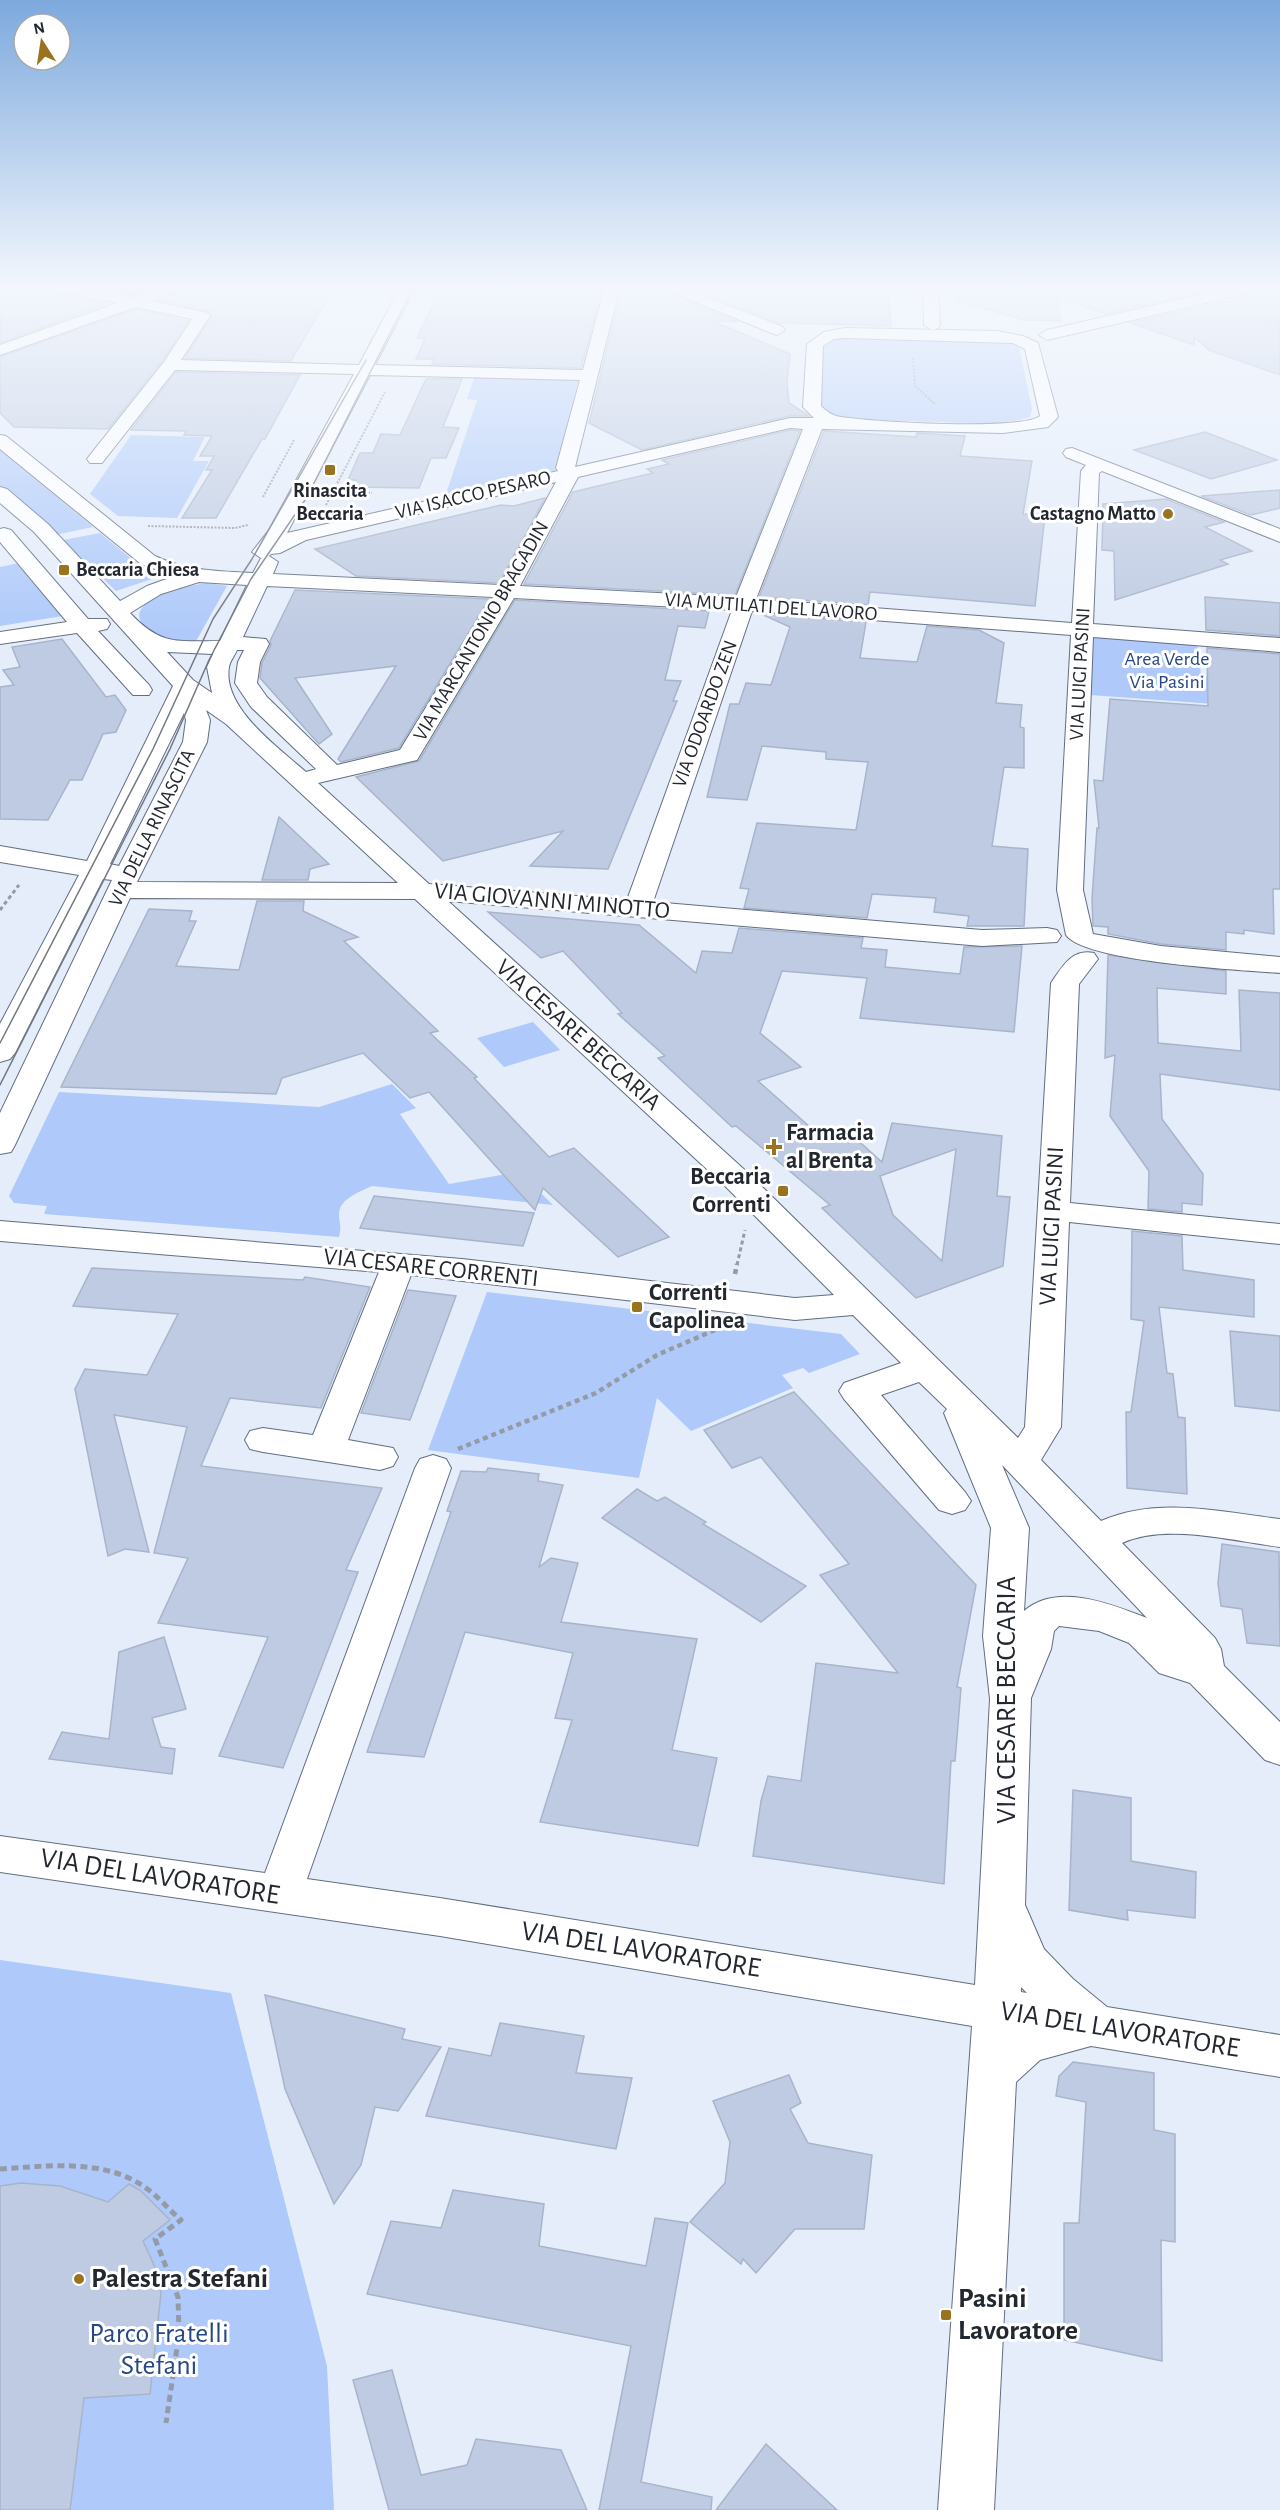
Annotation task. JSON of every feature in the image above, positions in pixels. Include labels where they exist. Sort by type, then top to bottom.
[{"type":"street","points":[[73,499],[88,470],[140,403]]},
{"type":"street","points":[[234,719],[219,686],[218,668],[261,580],[275,541],[348,403]]},
{"type":"street","points":[[571,472],[565,468],[582,403]]},
{"type":"street","points":[[812,403],[812,407],[828,419],[866,425],[996,429],[1026,427],[1042,423],[1048,417]]},
{"type":"street","points":[[1045,403],[1051,441]]},
{"type":"street","name":"VIA ISACCO PESARO","points":[[275,541],[790,423],[866,425]]},
{"type":"street","name":"VIA ODOARDO ZEN","points":[[638,908],[745,604],[810,432],[818,423]]},
{"type":"street","points":[[996,429],[1051,441],[1072,453],[1275,531]]},
{"type":"street","points":[[0,440],[50,470],[73,499],[147,560],[165,568],[198,576]]},
{"type":"street","name":"VIA LUIGI PASINI","points":[[1018,1459],[1029,1449],[1043,1428],[1090,471],[1100,464]]},
{"type":"street","name":"VIA MARCANTONIO BRAGADIN","points":[[301,780],[409,755],[507,592],[571,472]]},
{"type":"street","points":[[0,493],[41,528],[185,685]]},
{"type":"street","points":[[2,535],[41,528]]},
{"type":"street","points":[[2,535],[141,690]]},
{"type":"street","points":[[127,622],[154,590],[252,558],[275,541]]},
{"type":"street","name":"VIA MUTILATI DEL LAVORO","points":[[198,576],[745,604],[1280,645]]},
{"type":"street","points":[[0,638],[127,622],[167,646],[258,644],[249,662],[246,683],[259,702],[325,765]]},
{"type":"street","points":[[219,686],[246,683]]},
{"type":"street","name":"VIA CESARE BECCARIA","points":[[185,685],[234,719],[736,1179],[923,1368],[1018,1459],[1201,1649],[1204,1672],[1280,1748]]},
{"type":"street","name":"VIA DELLA RINASCITA","points":[[0,1053],[157,749],[185,685]]},
{"type":"street","name":"VIA DELLA RINASCITA","points":[[0,1145],[197,735],[197,715],[185,685]]},
{"type":"street","name":"VIA GIOVANNI MINOTTO","points":[[0,854],[93,870],[125,882],[421,891],[982,938],[1067,950],[1161,954],[1280,965]]},
{"type":"street","points":[[1053,1211],[1280,1234]]},
{"type":"street","name":"VIA CESARE CORRENTI","points":[[0,1231],[399,1263],[787,1308],[861,1304]]},
{"type":"street","points":[[326,1449],[399,1263]]},
{"type":"street","points":[[923,1368],[857,1391],[952,1501]]},
{"type":"street","name":"VIA CESARE BECCARIA","points":[[957,1401],[1010,1528],[1003,1636],[1011,1699],[995,2010]]},
{"type":"street","points":[[263,1440],[380,1457]]},
{"type":"street","points":[[279,1895],[433,1468]]},
{"type":"street","points":[[1095,1539],[1127,1525],[1167,1519],[1280,1533]]},
{"type":"street","points":[[1011,1699],[1031,1649],[1035,1625],[1046,1615],[1062,1611],[1103,1617],[1143,1632],[1173,1662],[1204,1672]]},
{"type":"street","name":"VIA DEL LAVORATORE","points":[[0,1854],[53,1859],[279,1895],[440,1917],[1280,2056]]},
{"type":"street","points":[[1002,1904],[1027,1962],[1056,1994],[1095,2024]]},
{"type":"street","points":[[966,2510],[995,2010]]},
{"type":"street","points":[[992,2073],[1026,2043],[1095,2024]]},
{"type":"path","points":[[936,403],[943,409]]},
{"type":"path","points":[[258,505],[263,496]]},
{"type":"path","points":[[146,526],[235,528],[248,525]]},
{"type":"path","points":[[0,910],[21,882]]},
{"type":"path","points":[[734,1280],[743,1232],[747,1227]]},
{"type":"path","points":[[433,1468],[441,1455],[596,1393],[657,1355],[722,1328]]},
{"type":"path","points":[[0,2169],[69,2164],[127,2178],[145,2187],[181,2220],[155,2239],[178,2297],[179,2334],[166,2423]]},
{"type":"green space","points":[[476,403],[573,403],[555,471],[446,494]]},
{"type":"green space","points":[[820,403],[1031,403],[1032,409],[1030,417],[1019,420],[976,423],[854,418],[824,414]]},
{"type":"green space","points":[[131,435],[205,437],[193,461],[209,461],[177,518],[118,516],[90,494]]},
{"type":"green space","points":[[0,449],[93,527],[55,535],[0,487]]},
{"type":"green space","points":[[100,533],[155,578],[116,591],[63,540]]},
{"type":"green space","points":[[24,562],[63,616],[0,626],[0,567]]},
{"type":"green space","points":[[207,583],[227,586],[195,643],[171,643],[153,635],[143,625],[139,614],[142,608],[155,597],[172,590]]},
{"type":"green space","name":"Area Verde Via Pasini","points":[[1094,635],[1197,643],[1201,675],[1219,677],[1214,704],[1090,695]]},
{"type":"green space","points":[[533,1022],[560,1050],[504,1067],[477,1038]]},
{"type":"green space","points":[[392,1084],[416,1108],[400,1114],[449,1184],[519,1172],[553,1205],[372,1186],[343,1203],[339,1213],[339,1237],[44,1214],[47,1206],[14,1203],[9,1196],[59,1092],[319,1107]]},
{"type":"green space","points":[[487,1292],[841,1334],[860,1354],[809,1373],[803,1368],[782,1375],[793,1388],[691,1431],[657,1398],[639,1478],[428,1450]]},
{"type":"green space","name":"Parco Fratelli Stefani","points":[[0,1960],[231,1993],[327,2366],[334,2510],[0,2510]]},
{"type":"building","points":[[0,403],[129,403],[108,429],[14,427],[0,413]]},
{"type":"building","points":[[152,403],[285,403],[216,518],[182,518],[212,470],[206,470],[214,456],[200,456],[212,436],[184,435],[186,431],[131,430]]},
{"type":"building","points":[[415,403],[452,403],[443,427],[459,428],[446,458],[431,458],[419,488],[354,487],[356,480],[348,480],[360,453],[373,453],[381,434],[400,435]]},
{"type":"building","points":[[594,403],[789,403],[809,416],[789,416],[642,450],[589,423]]},
{"type":"building","points":[[790,430],[800,431],[735,595],[524,584],[573,492],[653,473],[647,469],[669,464],[662,460]]},
{"type":"building","points":[[824,431],[916,437],[917,433],[965,436],[960,456],[1032,461],[1023,514],[1045,515],[1035,606],[870,592],[868,605],[759,597]]},
{"type":"building","points":[[1205,432],[1277,460],[1211,479],[1134,450]]},
{"type":"building","points":[[1280,490],[1280,508],[1251,515],[1201,496]]},
{"type":"building","points":[[545,498],[499,583],[356,576],[315,549],[501,505],[514,506]]},
{"type":"building","points":[[1166,499],[1224,522],[1205,527],[1252,551],[1220,560],[1228,564],[1115,600],[1114,551],[1102,550],[1103,504]]},
{"type":"building","points":[[295,590],[489,599],[399,748],[341,762],[338,759],[396,666],[295,678],[332,734],[319,744],[260,678],[262,663],[271,645],[270,641]]},
{"type":"building","points":[[1205,597],[1280,603],[1280,636],[1206,630]]},
{"type":"building","points":[[515,600],[709,611],[705,628],[678,626],[665,680],[681,681],[673,701],[677,701],[608,869],[530,866],[563,831],[443,861],[356,777],[419,761]]},
{"type":"building","points":[[761,614],[866,622],[860,658],[917,662],[927,626],[979,630],[1004,643],[996,703],[1022,705],[1020,727],[1024,728],[1024,768],[1004,767],[992,846],[1028,849],[1024,926],[967,926],[969,916],[934,912],[936,898],[872,894],[867,918],[744,908],[749,889],[740,888],[757,823],[856,830],[868,762],[826,759],[826,752],[762,746],[747,800],[707,797],[730,704],[739,704],[746,683],[771,685],[790,627]]},
{"type":"building","points":[[62,639],[106,697],[115,695],[126,710],[116,732],[103,734],[82,780],[70,780],[48,820],[0,819],[0,687],[14,685],[3,670],[20,667],[12,647]]},
{"type":"building","points":[[1207,648],[1280,654],[1280,889],[1273,889],[1274,934],[1244,930],[1244,934],[1226,932],[1226,950],[1161,944],[1108,934],[1108,927],[1093,926],[1092,898],[1097,828],[1099,828],[1094,780],[1103,781],[1110,699],[1208,706]]},
{"type":"building","points":[[279,817],[329,864],[310,869],[308,880],[262,880]]},
{"type":"building","points":[[257,901],[304,901],[303,911],[358,937],[344,941],[438,1031],[430,1033],[477,1077],[474,1078],[549,1157],[574,1148],[669,1237],[618,1257],[543,1188],[535,1210],[429,1092],[410,1098],[363,1053],[282,1078],[276,1094],[61,1087],[149,909],[192,911],[189,921],[196,921],[176,966],[239,970]]},
{"type":"building","points":[[488,912],[639,925],[696,973],[702,951],[732,953],[739,928],[863,938],[861,948],[887,950],[885,967],[960,974],[964,947],[1022,946],[1014,1032],[860,1018],[867,978],[782,971],[760,1033],[801,1067],[758,1081],[819,1135],[843,1127],[882,1162],[892,1123],[1002,1136],[997,1196],[1010,1197],[1003,1266],[916,1298],[822,1208],[830,1205],[736,1126],[732,1127],[658,1058],[665,1056],[618,1014],[622,1013],[563,951],[541,958]],"holes":[[[956,1149],[942,1261],[893,1215],[880,1176]]]},
{"type":"building","points":[[1108,955],[1226,971],[1226,994],[1157,988],[1158,1043],[1241,1051],[1239,990],[1280,993],[1280,1090],[1160,1074],[1162,1119],[1203,1174],[1202,1205],[1182,1203],[1182,1212],[1148,1209],[1149,1171],[1110,1116],[1115,1055],[1105,1058]]},
{"type":"building","points":[[374,1196],[534,1213],[523,1246],[360,1228]]},
{"type":"building","points":[[1132,1231],[1182,1236],[1183,1270],[1254,1280],[1254,1317],[1159,1307],[1167,1373],[1173,1374],[1178,1417],[1185,1418],[1187,1494],[1127,1488],[1126,1412],[1131,1412],[1144,1321],[1131,1319]]},
{"type":"building","points":[[92,1268],[303,1280],[305,1277],[370,1287],[321,1408],[230,1398],[201,1466],[382,1488],[346,1570],[358,1572],[283,1768],[219,1756],[268,1637],[158,1623],[188,1558],[154,1553],[187,1427],[114,1415],[149,1552],[125,1549],[108,1556],[75,1389],[85,1369],[147,1375],[178,1314],[73,1306]]},
{"type":"building","points":[[408,1290],[456,1296],[410,1420],[361,1413]]},
{"type":"building","points":[[1230,1331],[1280,1336],[1280,1411],[1235,1406]]},
{"type":"building","points":[[794,1392],[976,1585],[957,1687],[961,1688],[955,1761],[951,1761],[944,1884],[753,1856],[761,1801],[768,1776],[801,1781],[816,1663],[898,1673],[820,1575],[849,1564],[761,1457],[732,1468],[704,1430]]},
{"type":"building","points":[[488,1468],[539,1474],[538,1481],[563,1485],[539,1567],[551,1558],[578,1563],[561,1622],[697,1639],[672,1750],[717,1758],[698,1846],[540,1822],[572,1720],[555,1718],[573,1653],[465,1632],[424,1757],[367,1752],[451,1512],[447,1511],[461,1471],[486,1472]]},
{"type":"building","points":[[637,1489],[657,1501],[665,1497],[706,1522],[703,1524],[806,1586],[761,1622],[602,1518]]},
{"type":"building","points":[[1222,1544],[1279,1552],[1280,1646],[1247,1643],[1242,1609],[1221,1606],[1218,1583]]},
{"type":"building","points":[[164,1637],[186,1709],[152,1718],[161,1747],[175,1749],[172,1774],[49,1759],[62,1732],[109,1739],[119,1652]]},
{"type":"building","points":[[1073,1790],[1131,1798],[1131,1861],[1196,1872],[1195,1918],[1127,1910],[1128,1920],[1069,1910]]},
{"type":"building","points":[[265,1995],[405,2029],[402,2039],[441,2047],[398,2111],[375,2107],[361,2165],[334,2204],[285,2089]]},
{"type":"building","points":[[500,2023],[584,2036],[576,2073],[632,2078],[616,2149],[426,2116],[449,2048],[491,2056]]},
{"type":"building","points":[[1073,2062],[1154,2073],[1154,2130],[1175,2134],[1175,2242],[1161,2240],[1162,2361],[1064,2340],[1064,2223],[1079,2223],[1086,2102],[1056,2096],[1059,2076]]},
{"type":"building","points":[[789,2075],[801,2103],[790,2109],[808,2143],[872,2155],[864,2229],[795,2229],[756,2273],[743,2259],[741,2264],[690,2222],[725,2183],[730,2142],[713,2101]]},
{"type":"building","name":"Palestra Stefani","points":[[21,2183],[60,2186],[108,2202],[129,2184],[141,2191],[170,2220],[143,2241],[154,2265],[161,2293],[150,2394],[84,2398],[70,2510],[0,2510],[0,2186]]},
{"type":"building","points":[[453,2190],[544,2204],[539,2246],[646,2266],[655,2218],[688,2223],[641,2482],[712,2497],[711,2510],[599,2510],[631,2346],[367,2294],[391,2221],[441,2228]]},
{"type":"building","points":[[392,2370],[421,2475],[467,2465],[476,2439],[561,2450],[587,2510],[389,2510],[353,2380]]},
{"type":"building","points":[[766,2444],[837,2510],[716,2510]]},
{"type":"tram line","points":[[0,1043],[153,749],[213,619],[252,559],[341,403]]},
{"type":"tram line","points":[[0,1085],[170,749],[209,660],[251,579],[307,497],[355,403]]},
{"type":"place","name":"Rinascita Beccaria","points":[[330,470]]},
{"type":"place","name":"Castagno Matto","points":[[1168,514]]},
{"type":"place","name":"Beccaria Chiesa","points":[[64,570]]},
{"type":"place","name":"Farmacia al Brenta","points":[[774,1147]]},
{"type":"place","name":"Beccaria Correnti","points":[[783,1191]]},
{"type":"place","name":"Correnti Capolinea","points":[[637,1307]]},
{"type":"place","name":"Palestra Stefani","points":[[79,2279]]},
{"type":"place","name":"Pasini Lavoratore","points":[[946,2315]]}]
